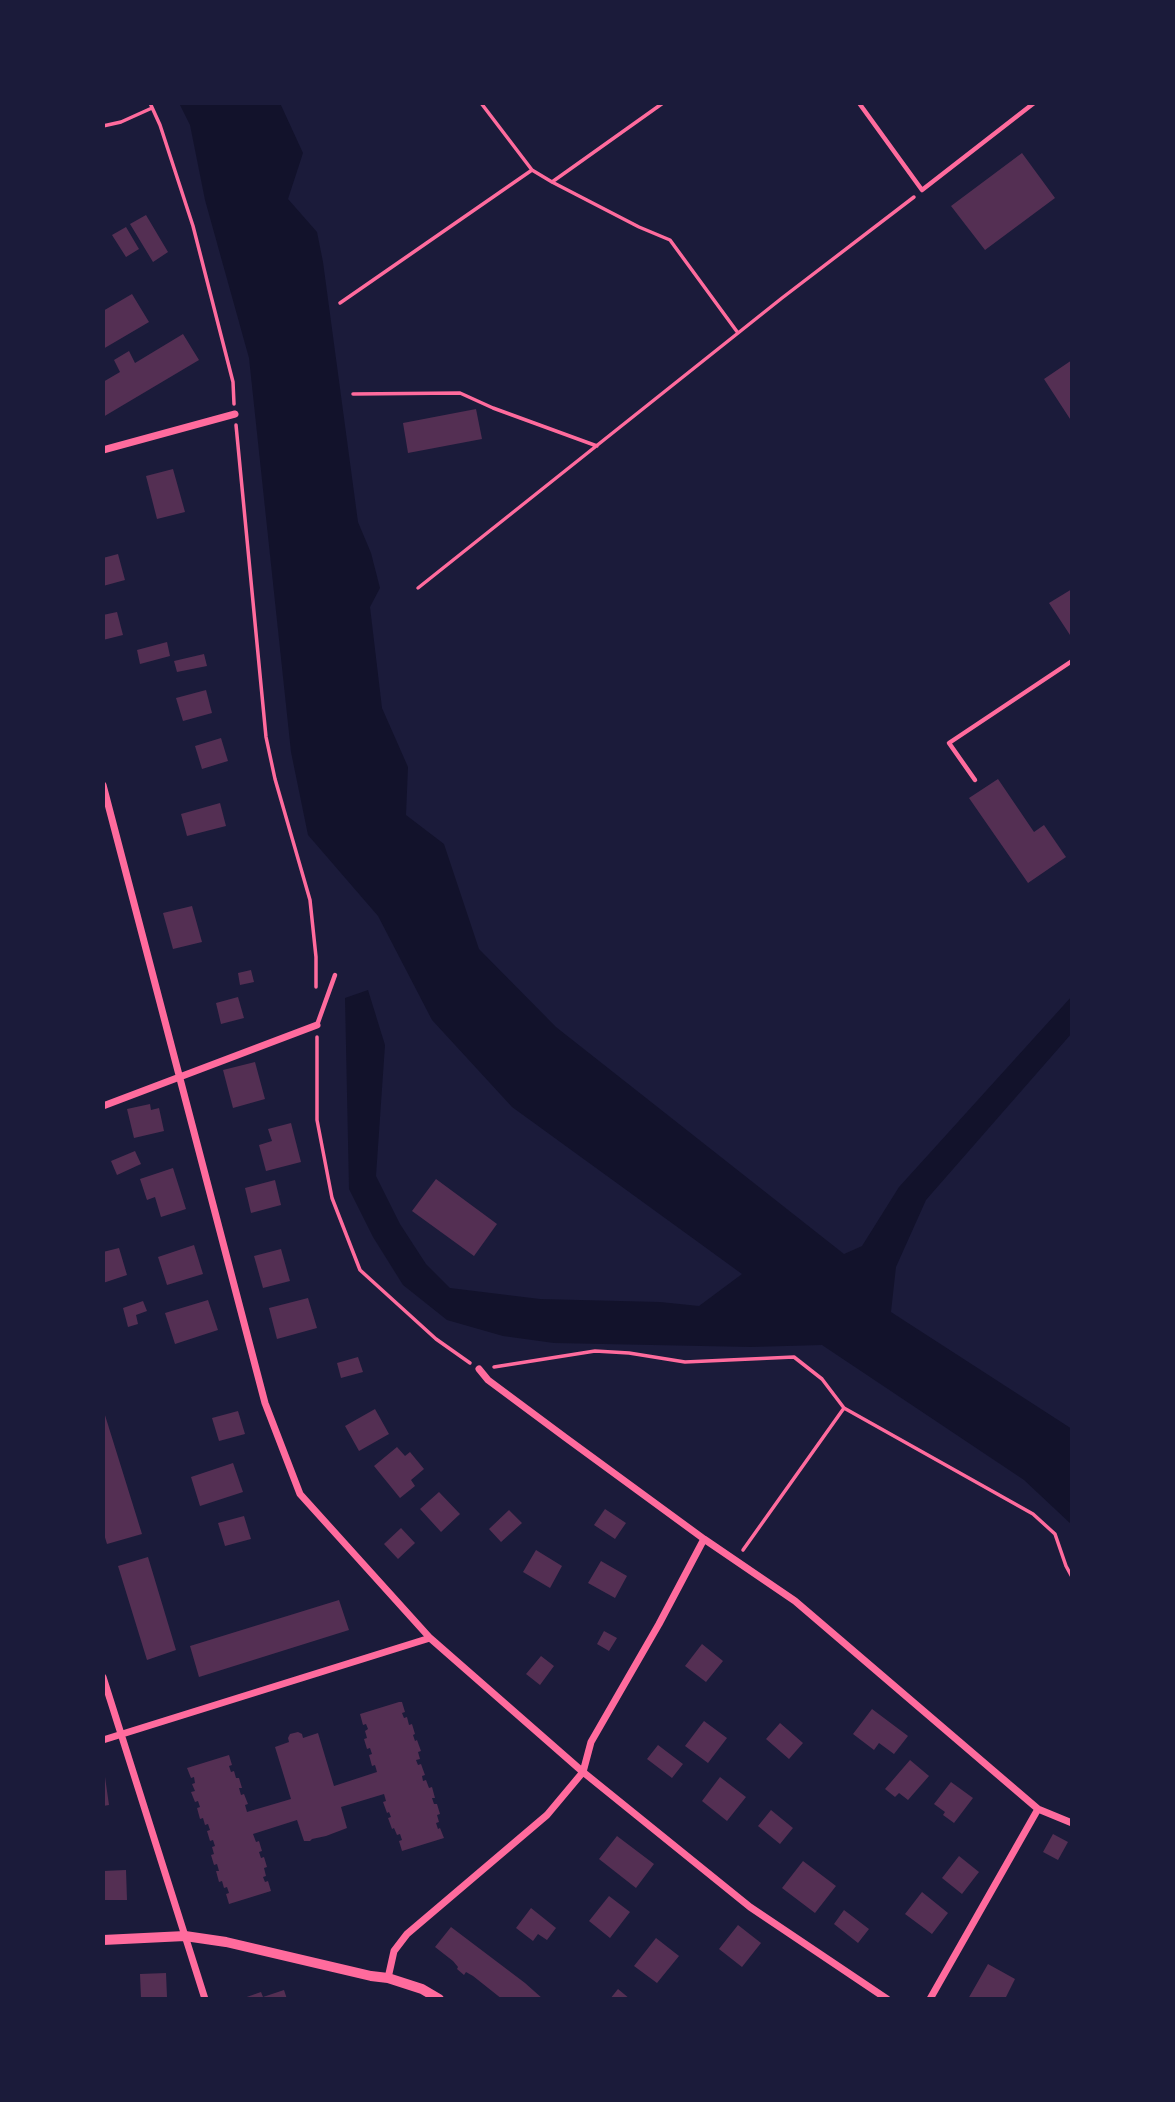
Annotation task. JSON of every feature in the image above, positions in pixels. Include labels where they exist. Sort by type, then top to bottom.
[{"type":"street","points":[[103,450],[235,414]]},
{"type":"street","points":[[103,785],[265,1403],[300,1494],[430,1638],[583,1772],[750,1907],[887,1999]]},
{"type":"street","points":[[103,1106],[317,1025]]},
{"type":"street","points":[[479,1369],[488,1380],[704,1539],[795,1601],[1038,1809],[1072,1823]]},
{"type":"street","points":[[388,1978],[394,1951],[407,1934],[547,1815],[583,1772],[591,1742],[704,1539]]},
{"type":"street","points":[[103,1740],[430,1638]]},
{"type":"street","points":[[103,1677],[205,1999]]},
{"type":"street","points":[[930,1999],[1038,1809]]},
{"type":"street","points":[[103,1940],[185,1936],[226,1942],[388,1978],[422,1989],[439,1999]]},
{"type":"lane","points":[[859,103],[922,190],[1034,103]]},
{"type":"lane","points":[[975,780],[948,743],[1072,661]]},
{"type":"lane","points":[[317,1025],[335,975]]},
{"type":"path","points":[[481,103],[532,170],[552,183],[670,240],[738,333]]},
{"type":"path","points":[[552,183],[663,103]]},
{"type":"path","points":[[103,126],[121,122],[151,106],[160,125],[193,226],[233,382],[266,737],[275,779],[310,900],[317,998]]},
{"type":"path","points":[[340,303],[532,170]]},
{"type":"path","points":[[418,588],[922,190]]},
{"type":"path","points":[[353,394],[460,393],[597,446]]},
{"type":"path","points":[[317,1025],[317,1120],[332,1198],[360,1270],[436,1339],[479,1369],[595,1351],[629,1353],[685,1362],[794,1357],[822,1378],[844,1408],[1033,1514],[1055,1534],[1072,1577]]},
{"type":"path","points":[[736,1560],[844,1408]]},
{"type":"shaded area","points":[[179,103],[280,103],[303,153],[288,199],[317,232],[323,262],[358,522],[371,553],[380,588],[370,607],[382,708],[408,767],[406,815],[444,844],[479,949],[556,1027],[844,1254],[862,1246],[899,1187],[1072,996],[1072,1033],[926,1200],[896,1267],[891,1312],[1072,1429],[1072,1525],[1024,1480],[822,1345],[751,1347],[554,1343],[503,1336],[447,1320],[403,1285],[373,1237],[349,1189],[345,998],[368,990],[385,1045],[376,1176],[400,1224],[426,1264],[450,1288],[540,1299],[660,1302],[699,1306],[742,1274],[512,1107],[432,1020],[378,916],[308,835],[291,752],[249,358],[205,200],[190,125]]},
{"type":"building","points":[[1022,153],[1055,198],[985,250],[951,206]]},
{"type":"building","points":[[146,215],[168,252],[153,262],[130,224]]},
{"type":"building","points":[[126,227],[139,249],[126,257],[112,235]]},
{"type":"building","points":[[132,294],[149,322],[103,349],[103,311]]},
{"type":"building","points":[[183,334],[199,360],[103,417],[103,382],[120,372],[114,360],[129,351],[135,363]]},
{"type":"building","points":[[1072,360],[1072,422],[1044,379]]},
{"type":"building","points":[[476,409],[482,439],[408,453],[403,423]]},
{"type":"building","points":[[173,469],[185,512],[157,519],[146,476]]},
{"type":"building","points":[[118,554],[125,580],[103,586],[103,558]]},
{"type":"building","points":[[1072,589],[1072,634],[1070,635],[1049,603]]},
{"type":"building","points":[[117,612],[123,635],[103,640],[103,615]]},
{"type":"building","points":[[167,642],[170,656],[140,664],[137,650]]},
{"type":"building","points":[[204,654],[207,666],[177,672],[174,661]]},
{"type":"building","points":[[206,690],[212,713],[183,721],[176,698]]},
{"type":"building","points":[[221,738],[228,761],[202,769],[195,746]]},
{"type":"building","points":[[998,779],[1034,832],[1044,825],[1066,857],[1028,883],[969,798]]},
{"type":"building","points":[[220,803],[226,826],[187,836],[181,814]]},
{"type":"building","points":[[192,906],[202,942],[173,949],[163,913]]},
{"type":"building","points":[[251,970],[254,982],[240,985],[238,973]]},
{"type":"building","points":[[238,997],[244,1018],[221,1024],[216,1003]]},
{"type":"building","points":[[255,1062],[265,1099],[233,1108],[223,1070]]},
{"type":"building","points":[[150,1104],[151,1110],[159,1108],[164,1131],[134,1138],[127,1109]]},
{"type":"building","points":[[291,1123],[301,1162],[266,1171],[259,1145],[272,1141],[268,1129]]},
{"type":"building","points":[[135,1151],[141,1164],[117,1175],[111,1161]]},
{"type":"building","points":[[173,1168],[186,1209],[161,1217],[155,1197],[147,1200],[140,1179]]},
{"type":"building","points":[[436,1179],[497,1224],[474,1256],[412,1211]]},
{"type":"building","points":[[275,1180],[281,1205],[251,1213],[245,1188]]},
{"type":"building","points":[[194,1245],[203,1274],[167,1285],[158,1257]]},
{"type":"building","points":[[119,1248],[127,1275],[103,1283],[103,1252]]},
{"type":"building","points":[[281,1249],[290,1281],[263,1288],[254,1256]]},
{"type":"building","points":[[308,1298],[317,1328],[277,1339],[269,1308]]},
{"type":"building","points":[[208,1300],[218,1330],[175,1344],[165,1313]]},
{"type":"building","points":[[143,1301],[147,1311],[136,1315],[138,1324],[128,1327],[123,1308]]},
{"type":"building","points":[[358,1357],[363,1372],[341,1378],[337,1363]]},
{"type":"building","points":[[375,1409],[389,1434],[359,1451],[345,1426]]},
{"type":"building","points":[[238,1411],[245,1434],[219,1441],[212,1418]]},
{"type":"building","points":[[104,1412],[142,1534],[107,1544],[103,1531]]},
{"type":"building","points":[[397,1447],[405,1456],[410,1452],[424,1469],[411,1480],[415,1486],[400,1498],[374,1466]]},
{"type":"building","points":[[233,1463],[243,1492],[200,1506],[191,1477]]},
{"type":"building","points":[[439,1492],[460,1514],[441,1532],[420,1509]]},
{"type":"building","points":[[605,1509],[626,1523],[615,1539],[594,1525]]},
{"type":"building","points":[[509,1510],[522,1523],[501,1542],[489,1529]]},
{"type":"building","points":[[244,1516],[251,1539],[225,1546],[218,1523]]},
{"type":"building","points":[[401,1528],[415,1543],[398,1559],[384,1544]]},
{"type":"building","points":[[536,1550],[562,1566],[550,1588],[523,1572]]},
{"type":"building","points":[[148,1557],[176,1650],[147,1660],[118,1566]]},
{"type":"building","points":[[601,1561],[627,1576],[615,1598],[588,1583]]},
{"type":"building","points":[[339,1600],[349,1630],[199,1677],[190,1646]]},
{"type":"building","points":[[604,1631],[617,1638],[609,1651],[597,1644]]},
{"type":"building","points":[[702,1644],[723,1661],[706,1682],[685,1666]]},
{"type":"building","points":[[541,1656],[554,1666],[540,1685],[526,1674]]},
{"type":"building","points":[[402,1702],[404,1718],[407,1717],[409,1725],[412,1724],[415,1741],[417,1740],[421,1751],[418,1752],[420,1759],[416,1760],[418,1765],[421,1764],[425,1775],[422,1776],[423,1781],[426,1780],[429,1788],[432,1787],[435,1798],[432,1798],[440,1814],[437,1815],[439,1822],[436,1823],[444,1838],[402,1851],[400,1834],[397,1835],[394,1828],[392,1829],[388,1818],[391,1817],[383,1802],[386,1801],[384,1794],[341,1807],[347,1828],[310,1841],[304,1841],[297,1820],[253,1834],[256,1842],[259,1841],[262,1851],[259,1852],[267,1867],[264,1868],[266,1876],[263,1877],[265,1882],[268,1881],[271,1891],[229,1904],[227,1887],[224,1888],[222,1881],[219,1882],[217,1864],[214,1865],[211,1855],[214,1854],[212,1847],[215,1846],[213,1840],[210,1841],[208,1824],[205,1825],[203,1818],[200,1819],[198,1801],[195,1802],[191,1792],[195,1791],[192,1784],[195,1783],[194,1777],[191,1778],[187,1768],[229,1755],[231,1772],[234,1771],[236,1778],[239,1778],[241,1795],[244,1794],[248,1804],[245,1805],[247,1812],[291,1799],[275,1747],[289,1742],[290,1734],[298,1732],[303,1738],[318,1733],[334,1786],[377,1772],[375,1765],[372,1766],[369,1755],[372,1754],[364,1739],[367,1738],[365,1731],[368,1729],[366,1724],[363,1725],[360,1714]]},
{"type":"building","points":[[872,1709],[908,1736],[894,1754],[879,1743],[874,1750],[853,1734]]},
{"type":"building","points":[[704,1721],[727,1738],[708,1763],[685,1746]]},
{"type":"building","points":[[780,1723],[803,1743],[789,1759],[766,1739]]},
{"type":"building","points":[[658,1745],[683,1764],[672,1778],[647,1759]]},
{"type":"building","points":[[910,1760],[929,1776],[908,1800],[899,1793],[895,1797],[885,1789]]},
{"type":"building","points":[[103,1777],[109,1805],[103,1806]]},
{"type":"building","points":[[720,1777],[746,1797],[727,1821],[702,1801]]},
{"type":"building","points":[[951,1782],[973,1798],[954,1823],[934,1804]]},
{"type":"building","points":[[771,1810],[793,1828],[780,1844],[758,1826]]},
{"type":"building","points":[[1053,1834],[1068,1842],[1058,1860],[1043,1852]]},
{"type":"building","points":[[617,1836],[654,1864],[636,1888],[599,1859]]},
{"type":"building","points":[[959,1856],[979,1872],[962,1894],[942,1878]]},
{"type":"building","points":[[803,1861],[836,1886],[815,1913],[782,1888]]},
{"type":"building","points":[[126,1870],[127,1900],[103,1900],[103,1871]]},
{"type":"building","points":[[922,1892],[948,1913],[932,1934],[905,1914]]},
{"type":"building","points":[[609,1896],[630,1912],[610,1938],[589,1921]]},
{"type":"building","points":[[531,1908],[556,1928],[547,1940],[538,1934],[533,1941],[516,1928]]},
{"type":"building","points":[[844,1910],[869,1929],[858,1943],[834,1924]]},
{"type":"building","points":[[738,1925],[761,1943],[742,1967],[719,1949]]},
{"type":"building","points":[[451,1927],[543,1999],[502,1999],[473,1976],[466,1972],[464,1975],[453,1961],[435,1947]]},
{"type":"building","points":[[656,1938],[679,1956],[657,1983],[634,1966]]},
{"type":"building","points":[[988,1964],[1015,1979],[1005,1999],[968,1999]]},
{"type":"building","points":[[166,1973],[167,1997],[141,1998],[140,1974]]},
{"type":"building","points":[[618,1989],[630,1999],[610,1999]]},
{"type":"building","points":[[284,1990],[287,1999],[241,1999],[261,1992],[263,1997]]}]
